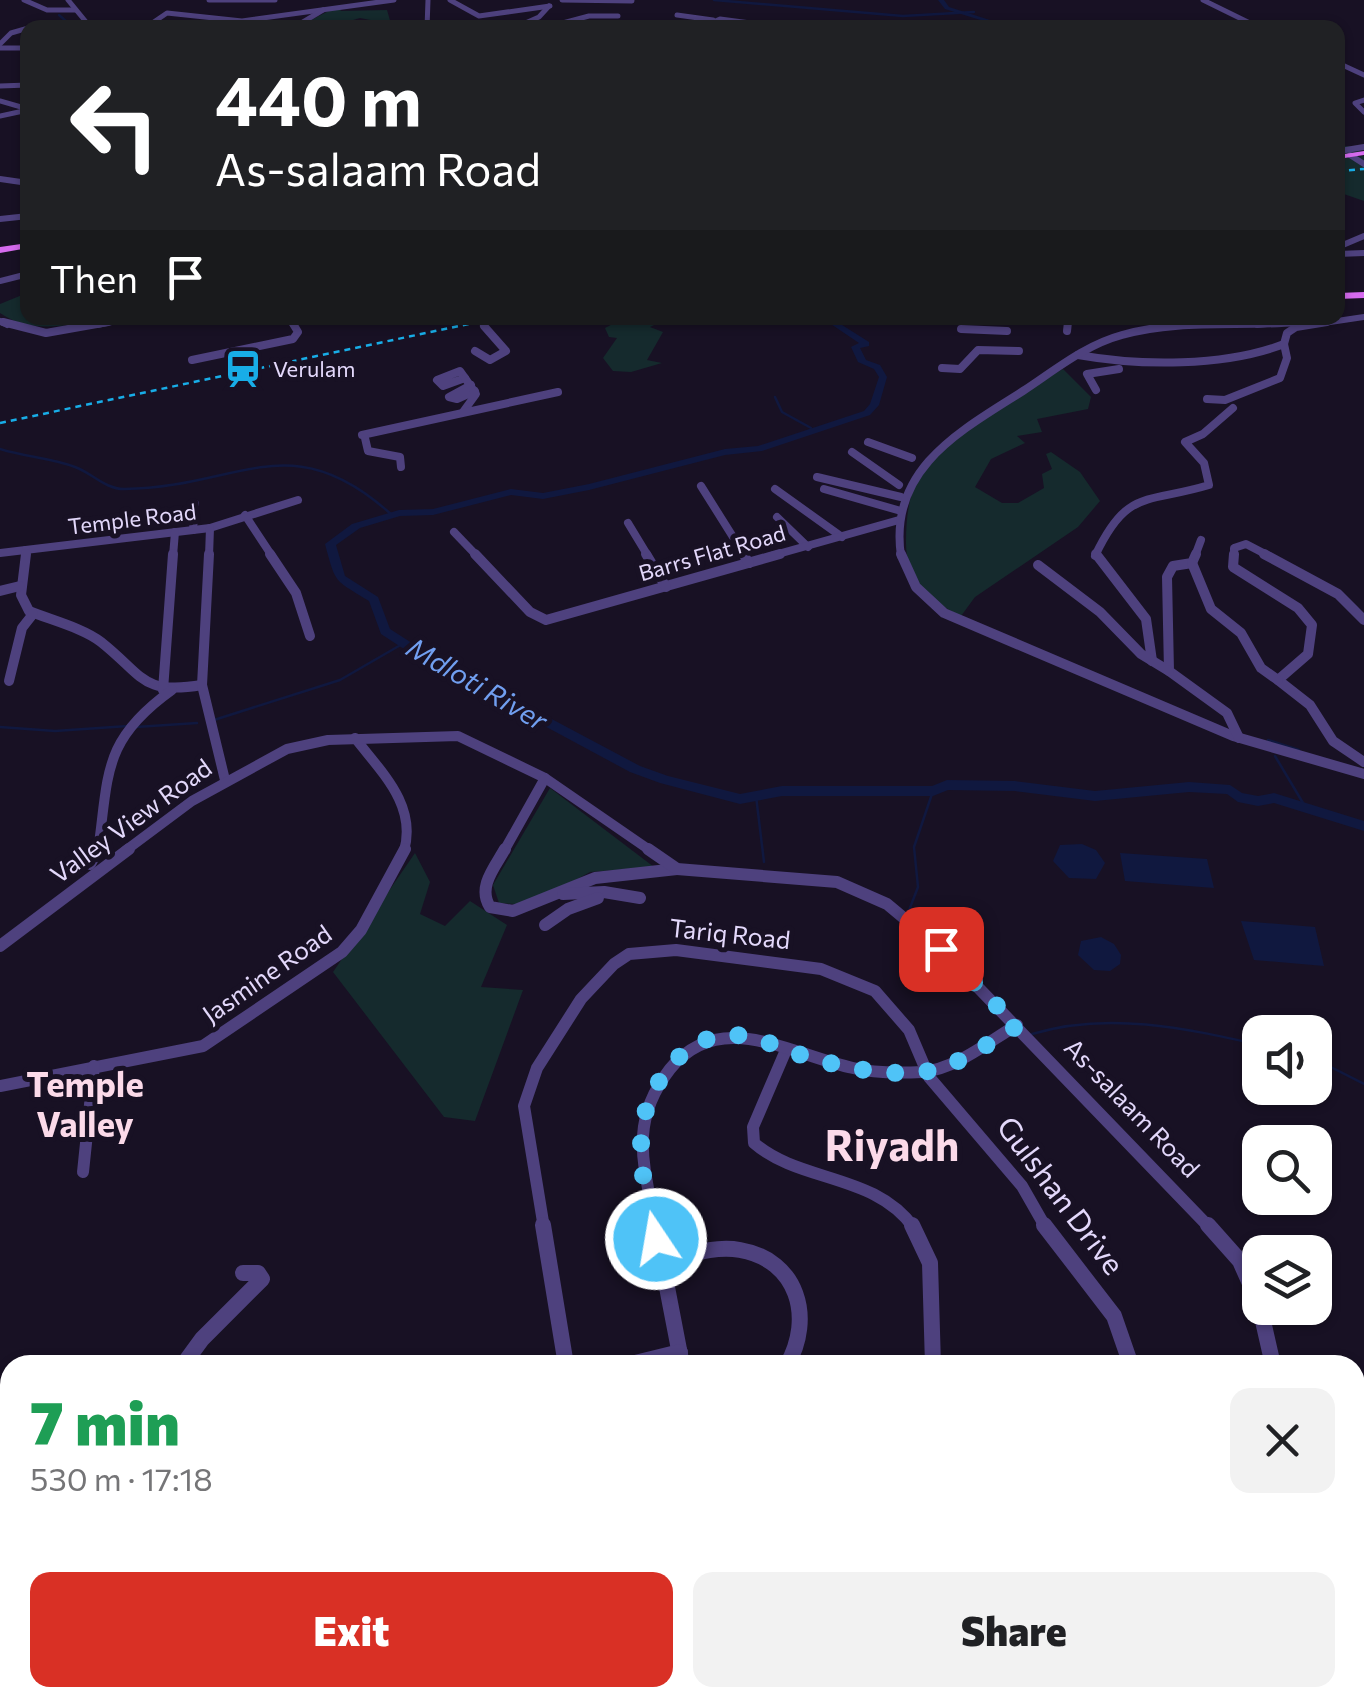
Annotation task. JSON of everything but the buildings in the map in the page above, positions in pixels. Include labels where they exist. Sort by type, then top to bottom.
[{"type":"main road","points":[[1345,153],[1364,150]]},
{"type":"street","points":[[24,0],[47,10],[74,8],[82,1]]},
{"type":"street","points":[[68,0],[85,20]]},
{"type":"street","points":[[209,0],[275,0]]},
{"type":"street","points":[[248,20],[394,0]]},
{"type":"street","points":[[450,0],[479,16],[550,6],[562,0],[632,1]]},
{"type":"street","points":[[1203,0],[1244,20]]},
{"type":"street","points":[[535,20],[550,6]]},
{"type":"street","points":[[308,20],[324,12],[320,8]]},
{"type":"street","points":[[156,20],[164,14],[231,20]]},
{"type":"street","points":[[678,15],[712,20]]},
{"type":"street","points":[[574,20],[618,16]]},
{"type":"street","points":[[0,46],[6,36],[20,31]]},
{"type":"street","points":[[6,36],[20,36]]},
{"type":"street","points":[[1364,100],[1355,104],[1364,112]]},
{"type":"street","points":[[1348,152],[1364,164]]},
{"type":"street","points":[[0,320],[14,330],[32,333],[85,325]]},
{"type":"street","points":[[192,360],[281,343],[298,332],[294,325]]},
{"type":"street","points":[[1067,332],[1068,325]]},
{"type":"street","points":[[1216,325],[1140,330],[1106,340],[936,447],[908,484],[900,516],[904,572],[944,613],[1239,738],[1364,774]]},
{"type":"street","points":[[1208,399],[1224,400],[1280,378],[1287,333],[1315,325]]},
{"type":"street","points":[[475,351],[490,360],[506,352],[484,326]]},
{"type":"street","points":[[961,329],[1008,331]]},
{"type":"street","points":[[1078,355],[1104,361],[1140,361],[1283,348]]},
{"type":"street","points":[[942,368],[960,369],[979,350],[1019,351]]},
{"type":"street","points":[[1096,390],[1087,374],[1132,368],[1140,361]]},
{"type":"street","points":[[463,412],[470,385]]},
{"type":"street","points":[[401,467],[400,457],[368,451],[363,437],[558,392]]},
{"type":"street","points":[[1152,660],[1146,619],[1095,556],[1116,515],[1137,497],[1209,485],[1204,464],[1184,442],[1203,434],[1233,408]]},
{"type":"street","points":[[868,442],[912,458]]},
{"type":"street","points":[[852,452],[898,485]]},
{"type":"street","points":[[817,477],[901,498]]},
{"type":"street","points":[[701,486],[749,563]]},
{"type":"street","points":[[775,489],[842,536]]},
{"type":"street","points":[[824,489],[900,516]]},
{"type":"street","name":"Temple Road","points":[[0,554],[210,528],[298,500]]},
{"type":"street","points":[[193,530],[195,504]]},
{"type":"street","points":[[245,515],[296,593],[296,604],[310,636]]},
{"type":"street","name":"Barrs Flat Road","points":[[454,532],[535,616],[551,619],[900,516]]},
{"type":"street","points":[[777,517],[808,546]]},
{"type":"street","points":[[628,523],[666,587]]},
{"type":"street","points":[[210,528],[202,684],[225,780]]},
{"type":"street","points":[[90,864],[97,855],[110,758],[129,727],[168,690],[175,532]]},
{"type":"street","points":[[1201,540],[1192,563],[1210,609],[1242,632],[1261,668],[1310,705],[1333,741],[1364,762]]},
{"type":"street","points":[[1278,680],[1308,654],[1312,625],[1298,608],[1247,580],[1232,567],[1234,548],[1246,544],[1338,594],[1364,620]]},
{"type":"street","points":[[26,550],[20,586],[23,604],[33,614],[79,628],[119,656],[134,678],[168,690],[202,684]]},
{"type":"street","points":[[1169,671],[1173,656],[1165,595],[1168,573],[1173,566],[1192,563]]},
{"type":"street","points":[[1038,565],[1100,612],[1124,640],[1227,713],[1239,738]]},
{"type":"street","points":[[0,591],[20,586]]},
{"type":"street","points":[[10,681],[22,628],[33,614]]},
{"type":"street","name":"Valley View Road","points":[[0,946],[225,780],[300,744],[355,738],[458,736],[545,778],[677,869]]},
{"type":"street","name":"Jasmine Road","points":[[0,1086],[203,1046],[314,974],[352,941],[402,860],[410,831],[402,799],[355,738]]},
{"type":"street","name":"As-salaam Road","points":[[545,778],[484,892],[487,903],[501,912],[606,876],[677,869],[818,879],[869,894],[941,949],[1222,1240],[1242,1267]]},
{"type":"street","points":[[554,894],[640,898]]},
{"type":"street","points":[[545,925],[568,908],[612,894]]},
{"type":"street","name":"Tariq Road","points":[[564,1355],[524,1106],[526,1091],[544,1054],[609,967],[631,953],[665,948],[841,972],[871,988],[896,1011],[919,1047],[924,1072]]},
{"type":"street","points":[[680,1355],[641,1156],[649,1096],[680,1057],[708,1038],[744,1036],[856,1069],[924,1072],[952,1064],[1017,1026]]},
{"type":"street","points":[[786,1050],[753,1127],[754,1143],[769,1156],[868,1190],[912,1223],[930,1261],[932,1355]]},
{"type":"street","points":[[84,1172],[94,1066]]},
{"type":"street","name":"Gulshan Drive","points":[[924,1072],[1008,1169],[1048,1234],[1106,1301],[1124,1333],[1129,1355]]},
{"type":"street","points":[[662,1262],[730,1249],[759,1255],[776,1265],[790,1279],[802,1303],[798,1346],[793,1355]]},
{"type":"street","points":[[190,1355],[262,1280],[260,1274],[243,1272]]},
{"type":"street","name":"As-salaam Road","points":[[1264,1325],[1271,1355]]},
{"type":"green space","points":[[338,6],[341,11],[387,10],[390,20],[360,18],[311,20]]},
{"type":"green space","points":[[1345,146],[1364,148],[1352,157],[1364,156],[1364,201],[1345,194]]},
{"type":"green space","points":[[20,296],[20,322],[0,313],[0,304]]},
{"type":"green space","points":[[654,325],[650,327],[663,332],[647,360],[662,363],[631,372],[613,371],[603,358],[617,338],[609,337],[605,328]]},
{"type":"green space","points":[[1063,369],[1091,397],[1088,409],[1037,419],[1042,432],[1017,436],[1025,443],[991,459],[975,487],[1002,503],[1018,503],[1044,488],[1042,474],[1052,469],[1046,454],[1051,452],[1080,472],[1100,501],[1078,527],[975,597],[961,616],[930,596],[910,566],[906,526],[914,488],[929,463],[962,431]]},
{"type":"green space","points":[[550,788],[654,867],[590,872],[530,905],[499,903],[493,885]]},
{"type":"green space","points":[[415,853],[430,882],[420,914],[445,926],[470,901],[507,925],[481,987],[523,990],[475,1121],[444,1117],[333,972]]},
{"type":"water","points":[[1082,844],[1096,850],[1105,863],[1096,879],[1069,878],[1053,861],[1060,845]]},
{"type":"water","points":[[1120,853],[1207,859],[1214,888],[1125,881]]},
{"type":"water","points":[[1241,921],[1315,927],[1324,966],[1254,960]]},
{"type":"water","points":[[1101,937],[1114,944],[1121,955],[1120,964],[1110,971],[1094,970],[1078,955],[1081,941]]},
{"type":"waterway","points":[[714,0],[903,16],[974,12]]},
{"type":"waterway","name":"Mdloti River","points":[[941,0],[947,8],[987,20]]},
{"type":"waterway","points":[[59,15],[65,20]]},
{"type":"waterway","name":"Mdloti River","points":[[837,325],[866,344],[855,347],[862,362],[877,367],[883,377],[874,405],[867,413],[759,449],[725,452],[589,487],[543,496],[511,492],[433,512],[399,513],[356,526],[330,544],[342,580],[374,599],[385,631],[524,716],[542,719],[635,769],[740,799],[782,791],[933,791],[947,785],[1015,786],[1095,796],[1189,787],[1230,790],[1238,797],[1258,801],[1274,798],[1364,826]]},
{"type":"waterway","points":[[775,397],[782,412],[811,428]]},
{"type":"waterway","points":[[0,449],[66,464],[124,489],[164,486],[263,467],[293,466],[324,472],[357,488],[393,516]]},
{"type":"waterway","points":[[214,720],[340,680],[404,643]]},
{"type":"waterway","points":[[136,727],[197,723]]},
{"type":"waterway","points":[[0,727],[55,731],[128,726]]},
{"type":"waterway","points":[[1268,740],[1299,750]]},
{"type":"waterway","points":[[1275,756],[1306,808]]},
{"type":"waterway","points":[[908,913],[918,887],[914,847],[933,791]]},
{"type":"waterway","points":[[756,796],[764,862]]},
{"type":"waterway","points":[[1032,1034],[1060,1027],[1117,1023],[1175,1028],[1242,1041]]},
{"type":"waterway","points":[[1332,1068],[1364,1084]]},
{"type":"railway","points":[[1345,170],[1364,169]]},
{"type":"railway","points":[[0,423],[464,325]]},
{"type":"place","name":"Verulam","points":[[243,369]]},
{"type":"district","name":"Temple Valley","points":[[85,1105]]},
{"type":"district","name":"Riyadh","points":[[892,1146]]},
{"type":"route","points":[[656,1239],[640,1145],[649,1096],[660,1077],[688,1049],[708,1038],[730,1035],[856,1069],[924,1072],[952,1064],[1017,1026],[941,949]]}]
